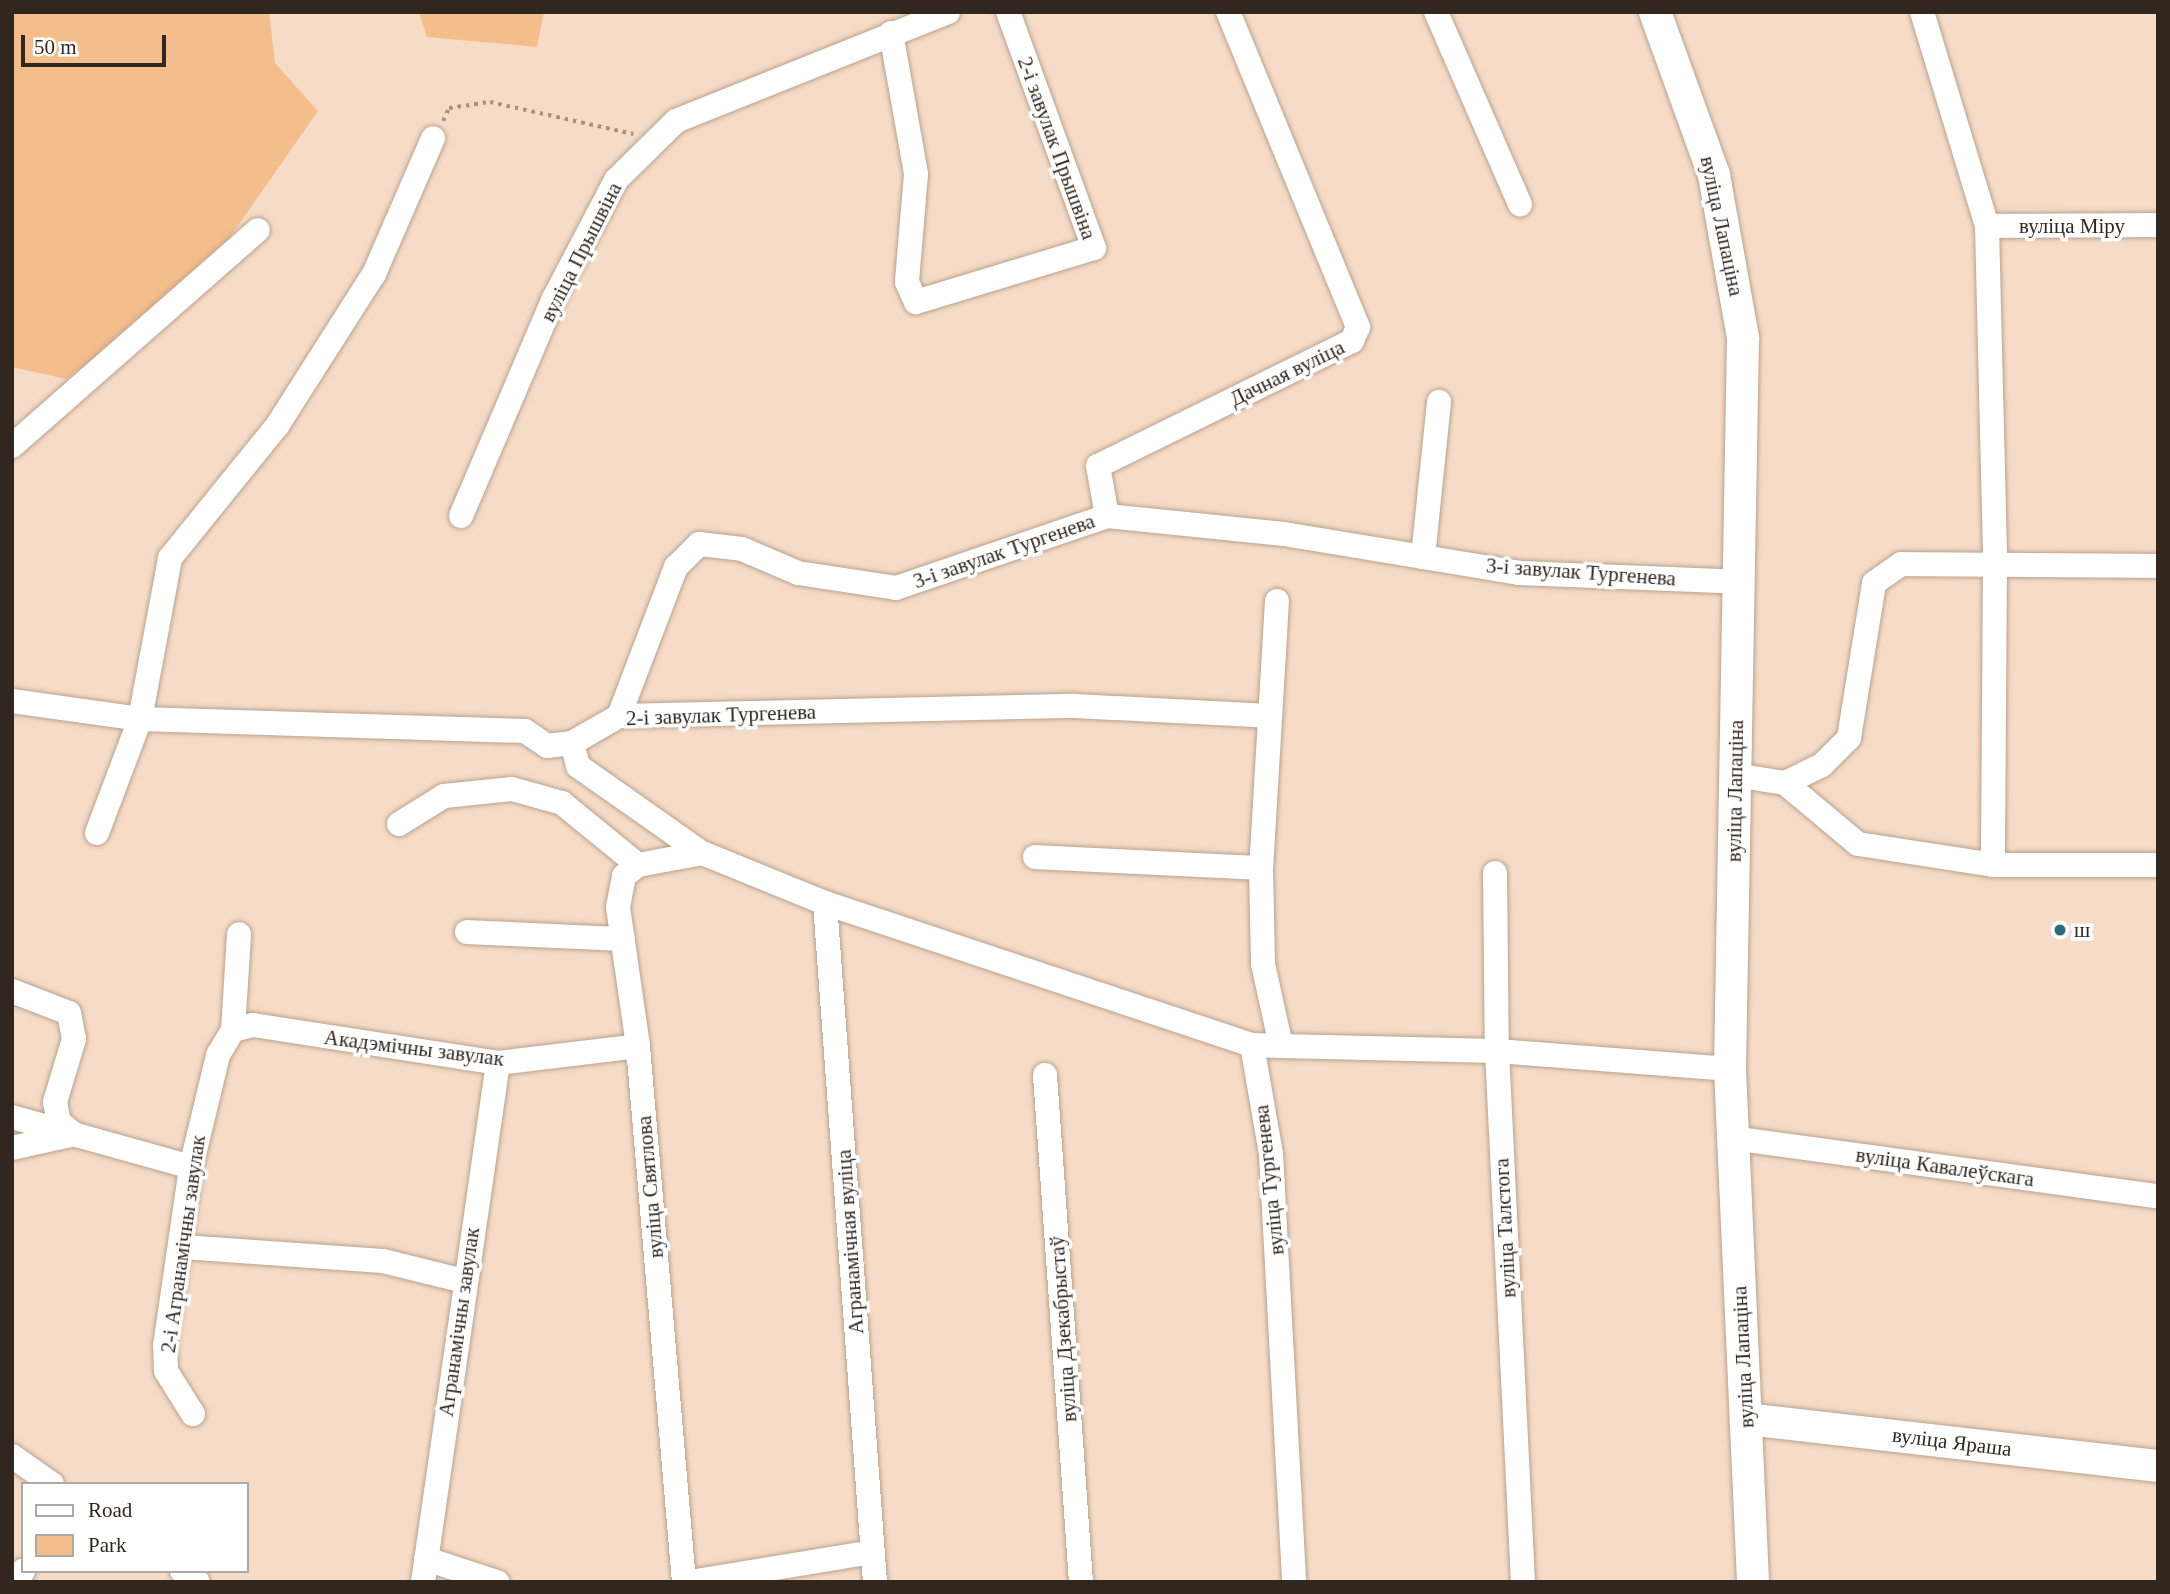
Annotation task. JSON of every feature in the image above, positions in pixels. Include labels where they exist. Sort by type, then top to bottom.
[{"type":"main road","name":"вуліца Лапаціна","points":[[1655,12],[1694,112],[1735,266],[1743,338],[1730,1069],[1753,1582]]},
{"type":"main road","name":"вуліца Яраша","points":[[1746,1419],[2158,1466]]},
{"type":"street","name":"вуліца Прышвіна","points":[[461,516],[553,300],[616,180],[676,121],[734,94],[891,33],[921,17],[947,12]]},
{"type":"street","name":"2-і завулак Прышвіна","points":[[891,33],[916,174],[907,282],[916,302],[1094,248],[1008,12]]},
{"type":"street","name":"Дачная вуліца","points":[[1107,516],[1098,466],[1352,341],[1359,327],[1227,12]]},
{"type":"street","points":[[1436,12],[1520,204]]},
{"type":"street","points":[[1923,12],[1987,226],[1996,563],[1993,865]]},
{"type":"street","points":[[97,833],[140,719],[170,558],[277,426],[374,274],[433,138]]},
{"type":"street","name":"вуліца Міру","points":[[1987,226],[2158,225]]},
{"type":"street","points":[[12,446],[258,230]]},
{"type":"street","points":[[1423,557],[1439,402]]},
{"type":"street","name":"3-і завулак Тургенева","points":[[619,716],[676,567],[699,544],[742,549],[798,573],[897,588],[1107,516],[1423,557],[1520,573],[1740,582]]},
{"type":"street","points":[[1785,783],[1822,765],[1849,738],[1859,705],[1874,583],[1901,564],[2158,566]]},
{"type":"street","points":[[1277,601],[1261,868],[1263,964],[1281,1046]]},
{"type":"street","points":[[12,701],[140,719],[525,731],[547,746],[572,743],[578,766],[702,853],[825,903],[1252,1045],[1497,1051],[1730,1069]]},
{"type":"street","name":"2-і завулак Тургенева","points":[[572,743],[619,716],[1075,706],[1270,716]]},
{"type":"street","points":[[1735,775],[1785,783],[1858,844],[1993,865],[2158,866]]},
{"type":"street","points":[[400,824],[443,796],[512,789],[562,803],[638,865],[702,853]]},
{"type":"street","points":[[1035,857],[1261,868]]},
{"type":"street","name":"вуліца Святлова","points":[[638,865],[624,876],[618,907],[638,1046],[684,1582]]},
{"type":"street","name":"вуліца Талстога","points":[[1495,873],[1497,1051],[1523,1582]]},
{"type":"street","name":"Агранамічная вуліца","points":[[825,903],[875,1582]]},
{"type":"street","points":[[467,932],[623,939]]},
{"type":"street","points":[[233,1030],[239,934]]},
{"type":"street","points":[[12,991],[69,1013],[74,1039],[55,1102],[59,1122],[75,1135]]},
{"type":"street","name":"Акадэмічны завулак","points":[[233,1030],[253,1026],[498,1063],[638,1046]]},
{"type":"street","name":"2-і Агранамічны завулак","points":[[193,1414],[166,1371],[191,1167],[218,1055],[233,1030]]},
{"type":"street","name":"вуліца Тургенева","points":[[1252,1045],[1271,1154],[1294,1582]]},
{"type":"street","name":"Агранамічны завулак","points":[[425,1570],[464,1281],[498,1063]]},
{"type":"street","name":"вуліца Дзекабрыстаў","points":[[1045,1076],[1080,1582]]},
{"type":"street","points":[[12,1117],[191,1167]]},
{"type":"street","points":[[12,1148],[75,1135]]},
{"type":"street","name":"вуліца Кавалеўскага","points":[[1731,1138],[2158,1196]]},
{"type":"street","points":[[183,1247],[383,1261],[464,1281]]},
{"type":"street","points":[[12,1456],[49,1482]]},
{"type":"street","points":[[691,1582],[873,1552]]},
{"type":"street","points":[[425,1570],[497,1582]]},
{"type":"path","points":[[433,138],[449,108],[490,102],[615,126],[653,143]]},
{"type":"green space","points":[[12,12],[269,12],[275,63],[318,111],[198,283],[66,379],[12,367]]},
{"type":"green space","points":[[419,12],[544,12],[537,47],[427,37]]},
{"type":"place","name":"ш","points":[[2060,930]]}]
